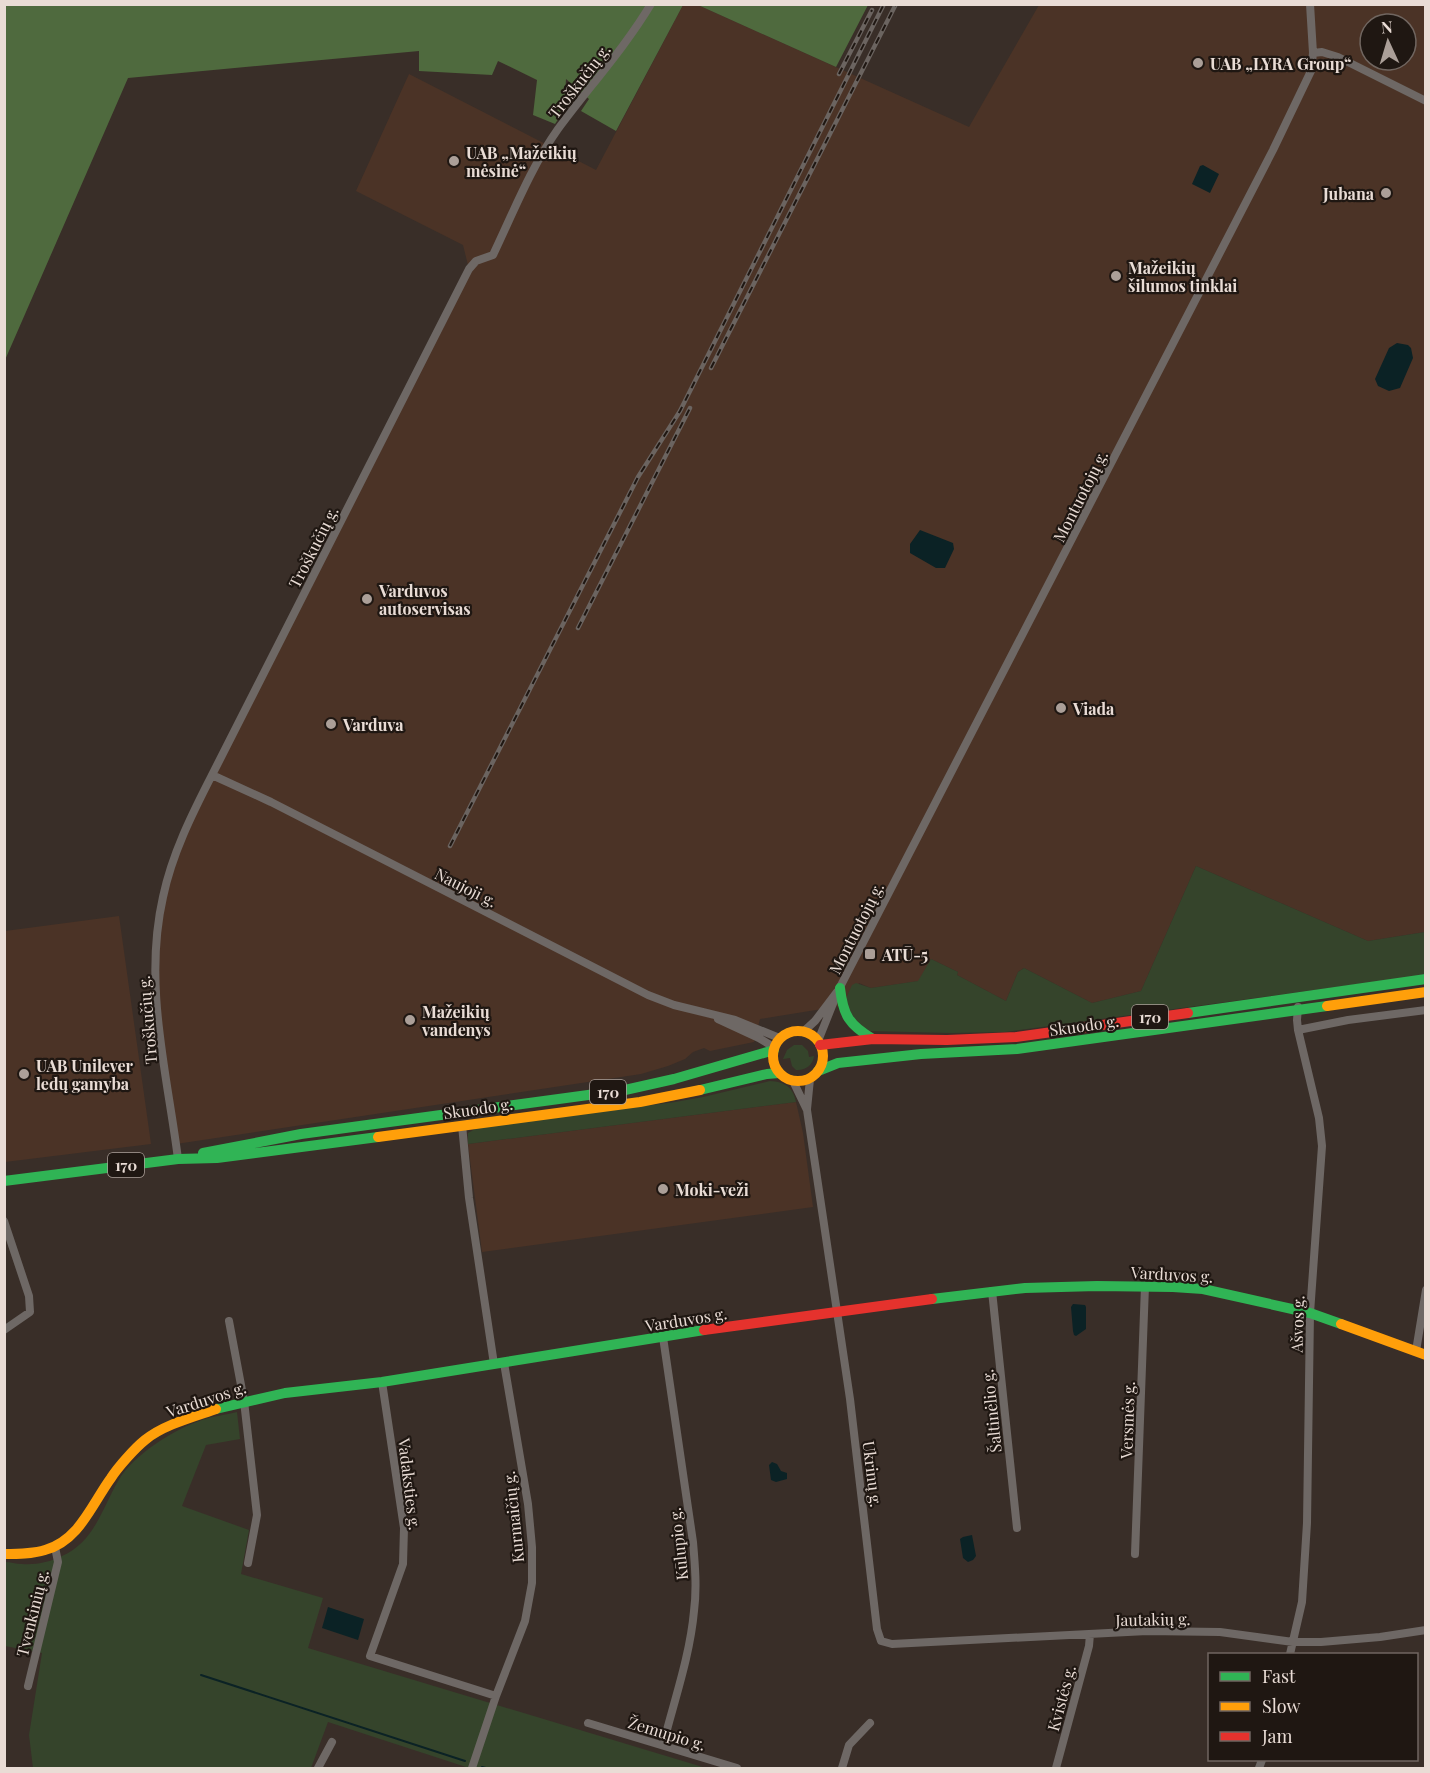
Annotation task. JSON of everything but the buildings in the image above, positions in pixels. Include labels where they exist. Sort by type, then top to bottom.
[{"type":"main road","name":"Skuodo g.","points":[[819,1043],[873,1039],[947,1040],[1016,1036],[1425,979]]},
{"type":"main road","points":[[839,989],[842,1008],[849,1022],[873,1039]]},
{"type":"main road","name":"Skuodo g.","points":[[814,1075],[838,1063],[921,1054],[1017,1049],[1425,992]]},
{"type":"main road","points":[[792,1032],[803,1032],[819,1043],[823,1061],[814,1075],[799,1082],[788,1079],[779,1072],[774,1064],[774,1049],[782,1037],[792,1032]]},
{"type":"main road","name":"Skuodo g.","points":[[178,1159],[301,1134],[648,1086],[774,1049]]},
{"type":"main road","name":"Skuodo g.","points":[[4,1181],[178,1159],[217,1158],[664,1098],[779,1072]]},
{"type":"main road","name":"Varduvos g.","points":[[4,1554],[33,1553],[55,1547],[79,1528],[112,1476],[145,1440],[174,1424],[244,1401],[285,1393],[382,1382],[838,1311],[1033,1287],[1145,1286],[1203,1289],[1310,1313],[1421,1353]]},
{"type":"street","name":"Troškučių g.","points":[[178,1159],[158,1026],[155,989],[156,950],[163,897],[171,869],[194,811],[469,269],[476,261],[493,255],[531,175],[557,131],[636,30],[651,4]]},
{"type":"street","name":"Montuotojų g.","points":[[819,1043],[839,989],[1273,150],[1311,71],[1313,53],[1311,4]]},
{"type":"street","points":[[1313,53],[1322,52],[1338,57],[1425,101]]},
{"type":"street","name":"Naujoji g.","points":[[212,775],[271,802],[648,995],[712,1016],[735,1020],[782,1037]]},
{"type":"street","name":"Montuotojų g.","points":[[803,1032],[815,1021],[839,989]]},
{"type":"street","name":"Ašvos g.","points":[[1290,1653],[1302,1602],[1307,1523],[1310,1313],[1322,1146],[1298,1030],[1298,997]]},
{"type":"street","points":[[1298,1030],[1348,1020],[1425,1010]]},
{"type":"street","name":"Naujoji g.","points":[[712,1016],[759,1038],[774,1049]]},
{"type":"street","points":[[807,1110],[814,1075]]},
{"type":"street","points":[[793,1081],[807,1110]]},
{"type":"street","name":"Ukrinų g.","points":[[807,1110],[838,1311],[877,1629],[881,1641]]},
{"type":"street","name":"Kurmaičių g.","points":[[462,1125],[468,1189],[499,1363],[528,1504],[532,1547],[532,1583],[525,1622],[496,1696],[472,1768]]},
{"type":"street","points":[[4,1221],[29,1296],[30,1312],[4,1330]]},
{"type":"street","name":"Versmės g.","points":[[1135,1554],[1145,1286]]},
{"type":"street","points":[[1421,1353],[1425,1290]]},
{"type":"street","name":"Šaltinėlio g.","points":[[992,1291],[1017,1528]]},
{"type":"street","points":[[229,1321],[244,1401],[257,1515],[248,1563]]},
{"type":"street","name":"Kūlupio g.","points":[[663,1337],[696,1573],[694,1612],[689,1641],[663,1745]]},
{"type":"street","name":"Vadaksties g.","points":[[382,1382],[404,1528],[403,1564],[370,1656],[496,1696]]},
{"type":"street","name":"Tvenkinių g.","points":[[28,1686],[58,1562],[55,1547]]},
{"type":"street","name":"Jautakių g.","points":[[881,1641],[892,1644],[1147,1631],[1220,1632],[1293,1642],[1321,1642],[1425,1630]]},
{"type":"street","name":"Kvistės g.","points":[[1056,1768],[1089,1646],[1090,1634]]},
{"type":"street","name":"Žemupio g.","points":[[588,1723],[738,1768]]},
{"type":"street","points":[[842,1768],[849,1745],[870,1723]]},
{"type":"street","points":[[318,1768],[332,1742]]},
{"type":"shaded area","points":[[683,5],[698,5],[969,127],[1039,5],[1425,5],[1425,932],[1368,941],[1196,866],[1141,991],[1092,1003],[1024,968],[1018,972],[1006,1001],[957,975],[958,972],[931,959],[919,981],[871,988],[859,983],[847,1005],[760,1019],[754,1042],[710,1051],[704,1048],[693,1052],[685,1059],[641,1074],[176,1144],[157,1027],[158,923],[180,844],[469,269],[463,245],[356,191],[409,74],[596,170]]},
{"type":"shaded area","points":[[119,916],[151,1144],[5,1162],[5,931]]},
{"type":"shaded area","points":[[796,1102],[803,1133],[813,1207],[482,1252],[468,1144]]},
{"type":"green space","points":[[868,4],[836,67],[698,5]]},
{"type":"green space","points":[[5,5],[683,5],[616,131],[581,111],[589,99],[566,79],[564,110],[555,124],[533,115],[537,80],[498,61],[492,75],[419,71],[419,51],[128,78],[5,360]]},
{"type":"green space","points":[[1196,866],[1368,941],[1425,932],[1425,975],[1005,1032],[867,1031],[855,1023],[847,1005],[847,996],[852,985],[856,983],[871,988],[918,981],[931,959],[958,972],[957,975],[1006,1001],[1018,972],[1024,968],[1092,1003],[1141,991]]},
{"type":"green space","points":[[794,1045],[802,1045],[808,1051],[809,1057],[814,1056],[810,1065],[796,1070],[790,1058],[783,1059],[787,1050]]},
{"type":"green space","points":[[770,1081],[788,1086],[796,1102],[468,1144],[468,1133],[477,1128],[675,1102]]},
{"type":"green space","points":[[237,1412],[240,1439],[206,1445],[182,1506],[249,1530],[241,1574],[323,1598],[308,1648],[706,1768],[469,1768],[328,1722],[311,1768],[33,1768],[29,1735],[42,1653],[5,1646],[5,1562],[43,1563],[73,1550],[90,1534],[125,1471],[144,1453],[167,1436],[191,1424]]},
{"type":"water","points":[[1203,165],[1219,174],[1210,193],[1192,184],[1200,166]]},
{"type":"water","points":[[1397,343],[1408,345],[1413,358],[1400,388],[1389,391],[1378,386],[1375,379],[1389,348]]},
{"type":"water","points":[[920,530],[953,543],[954,549],[945,568],[936,568],[910,553],[910,544]]},
{"type":"water","points":[[1073,1304],[1086,1307],[1086,1329],[1076,1336],[1073,1331],[1071,1307]]},
{"type":"water","points":[[772,1462],[777,1464],[781,1471],[787,1473],[787,1479],[776,1482],[771,1480],[769,1465]]},
{"type":"water","points":[[972,1535],[976,1556],[968,1562],[963,1558],[960,1539]]},
{"type":"water","points":[[328,1607],[364,1619],[358,1640],[322,1628]]},
{"type":"waterway","points":[[201,1675],[465,1761]]},
{"type":"waterway","points":[[482,1767],[486,1768]]},
{"type":"railway","points":[[450,846],[638,477],[680,411],[884,4]]},
{"type":"railway","points":[[711,368],[896,4]]},
{"type":"railway","points":[[839,74],[872,10]]},
{"type":"railway","points":[[578,628],[690,408]]},
{"type":"traffic: fast","points":[[1188,1013],[1426,979]]},
{"type":"traffic: fast","points":[[840,988],[845,1012],[858,1029],[873,1039]]},
{"type":"traffic: fast","points":[[818,1071],[838,1063],[921,1054],[1017,1049],[1327,1006]]},
{"type":"traffic: fast","points":[[203,1153],[301,1134],[625,1090],[674,1079],[774,1050]]},
{"type":"traffic: fast","points":[[700,1090],[779,1073]]},
{"type":"traffic: fast","points":[[4,1181],[178,1159],[217,1158],[378,1137]]},
{"type":"traffic: fast","points":[[932,1299],[1025,1288],[1173,1287],[1203,1289],[1310,1313],[1341,1324]]},
{"type":"traffic: fast","points":[[216,1409],[285,1393],[382,1382],[704,1330]]},
{"type":"traffic: slow","points":[[1327,1006],[1426,992]]},
{"type":"traffic: slow","points":[[798,1031],[816,1038],[823,1056],[816,1074],[798,1081],[780,1074],[773,1056],[780,1038],[798,1031]]},
{"type":"traffic: slow","points":[[378,1137],[640,1102],[700,1090]]},
{"type":"traffic: slow","points":[[1341,1324],[1426,1355]]},
{"type":"traffic: slow","points":[[4,1554],[40,1551],[67,1539],[84,1520],[118,1469],[141,1443],[169,1426],[216,1409]]},
{"type":"traffic: jam","points":[[820,1045],[873,1039],[947,1040],[1016,1037],[1188,1013]]},
{"type":"traffic: jam","points":[[704,1330],[932,1299]]},
{"type":"place","name":"UAB „LYRA Group“","points":[[1198,63]]},
{"type":"place","name":"UAB „Mažeikių mėsinė“","points":[[454,161]]},
{"type":"place","name":"Jubana","points":[[1386,193]]},
{"type":"place","name":"Mažeikių šilumos tinklai","points":[[1116,276]]},
{"type":"place","name":"Varduvos autoservisas","points":[[367,599]]},
{"type":"place","name":"Viada","points":[[1061,708]]},
{"type":"place","name":"Varduva","points":[[331,724]]},
{"type":"place","name":"ATŪ-5","points":[[870,954]]},
{"type":"place","name":"Mažeikių vandenys","points":[[410,1020]]},
{"type":"place","name":"UAB Unilever ledų gamyba","points":[[24,1074]]},
{"type":"place","name":"Moki-veži","points":[[663,1189]]}]
